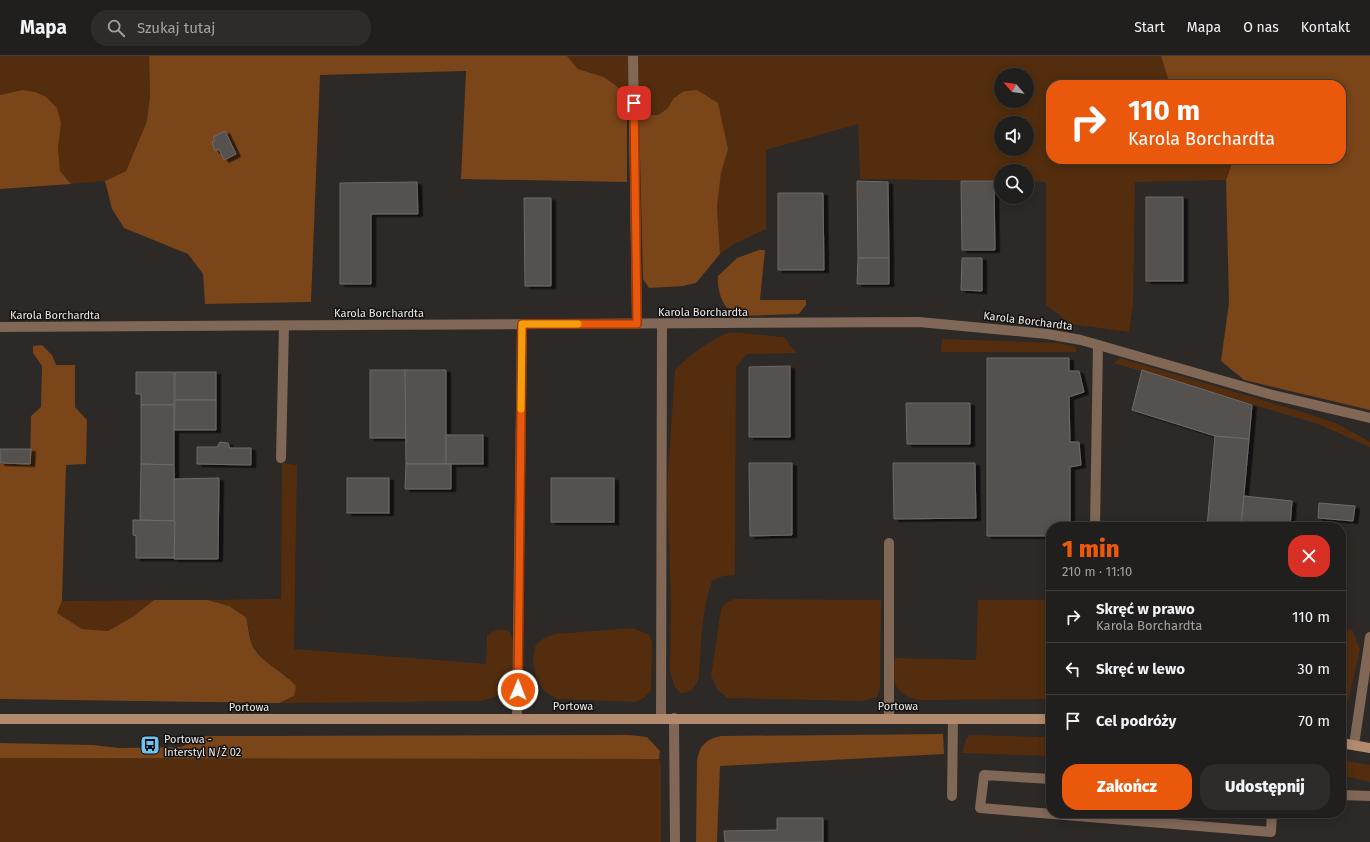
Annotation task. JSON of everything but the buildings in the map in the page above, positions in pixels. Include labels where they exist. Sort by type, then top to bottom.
[{"type":"main road","name":"Portowa","points":[[0,719],[1046,719]]},
{"type":"main road","points":[[1346,744],[1370,748]]},
{"type":"street","points":[[633,56],[637,324]]},
{"type":"street","name":"Karola Borchardta","points":[[0,327],[919,322],[1047,334],[1098,345],[1269,394],[1370,418]]},
{"type":"street","points":[[517,719],[522,324]]},
{"type":"street","points":[[661,718],[662,324]]},
{"type":"street","points":[[281,458],[284,326]]},
{"type":"street","points":[[1095,522],[1098,345]]},
{"type":"street","points":[[889,543],[889,718]]},
{"type":"street","points":[[1354,745],[1370,637]]},
{"type":"street","points":[[674,718],[675,842]]},
{"type":"street","points":[[952,796],[953,719]]},
{"type":"street","points":[[1046,779],[984,775],[980,808],[1046,813]]},
{"type":"street","points":[[1346,795],[1370,796]]},
{"type":"street","points":[[1101,818],[1271,832],[1272,818]]},
{"type":"shaded area","points":[[0,56],[149,56],[150,95],[147,121],[126,171],[105,181],[71,184],[60,171],[58,148],[61,123],[22,90],[0,95]]},
{"type":"shaded area","points":[[149,56],[567,56],[578,69],[604,77],[619,88],[627,112],[627,182],[461,179],[466,71],[320,75],[311,302],[205,304],[203,274],[188,254],[124,228],[112,209],[105,181],[126,171],[147,121],[150,95]]},
{"type":"shaded area","points":[[567,56],[1161,56],[1168,80],[1046,80],[1046,164],[1232,164],[1226,180],[1135,182],[1133,304],[1129,332],[1071,324],[1046,305],[1046,182],[1034,181],[1034,164],[994,164],[994,181],[860,179],[858,124],[766,150],[766,229],[734,244],[720,254],[717,207],[721,173],[728,148],[697,90],[684,91],[674,98],[667,109],[658,115],[627,112],[619,88],[604,77],[578,69]]},
{"type":"shaded area","points":[[1161,56],[1370,56],[1370,410],[1244,380],[1221,361],[1229,303],[1226,180],[1232,164],[1346,164],[1346,80],[1168,80]]},
{"type":"shaded area","points":[[22,90],[35,92],[46,97],[57,108],[61,123],[58,148],[60,171],[71,184],[0,189],[0,95]]},
{"type":"shaded area","points":[[697,90],[718,103],[728,149],[721,173],[717,207],[720,254],[696,283],[683,286],[649,288],[643,279],[639,114],[658,115],[667,109],[674,98],[684,91]]},
{"type":"shaded area","points":[[759,250],[765,250],[760,300],[806,300],[806,305],[799,314],[740,316],[734,314],[725,305],[720,294],[718,276],[737,258]]},
{"type":"shaded area","points":[[730,332],[784,337],[796,353],[747,354],[736,367],[735,575],[723,576],[712,581],[708,593],[704,617],[699,678],[696,685],[690,691],[680,693],[675,687],[670,672],[671,601],[667,489],[675,370],[701,348]]},
{"type":"shaded area","points":[[942,339],[1058,343],[1075,347],[1077,352],[941,352]]},
{"type":"shaded area","points":[[42,345],[52,355],[56,365],[75,365],[75,407],[87,420],[86,464],[66,465],[62,601],[57,613],[82,629],[108,631],[134,616],[154,600],[208,600],[229,606],[246,617],[252,645],[261,657],[296,686],[294,696],[279,703],[0,699],[0,464],[30,463],[31,416],[41,407],[42,366],[33,353],[33,346]]},
{"type":"shaded area","points":[[1120,358],[1338,424],[1370,442],[1370,447],[1318,424],[1114,363]]},
{"type":"shaded area","points":[[282,463],[297,465],[294,649],[486,664],[487,636],[495,631],[504,630],[510,632],[515,644],[510,686],[498,696],[481,701],[279,703],[294,696],[288,677],[265,661],[252,645],[246,617],[229,606],[208,600],[281,599]]},
{"type":"shaded area","points":[[735,599],[881,600],[880,688],[877,697],[863,701],[727,698],[718,690],[711,676],[721,609],[726,602]]},
{"type":"shaded area","points":[[154,600],[134,616],[108,631],[82,629],[57,613],[62,601]]},
{"type":"shaded area","points":[[978,600],[1046,600],[1046,699],[920,700],[905,695],[896,686],[894,681],[895,658],[976,660]]},
{"type":"shaded area","points":[[632,628],[648,634],[652,641],[651,690],[645,697],[636,702],[557,699],[544,691],[536,677],[533,661],[535,646],[544,638],[555,634]]},
{"type":"shaded area","points":[[1352,629],[1360,650],[1346,705],[1346,630]]},
{"type":"shaded area","points":[[943,734],[944,754],[720,766],[717,842],[696,842],[697,761],[699,751],[707,741],[711,739],[721,736]]},
{"type":"shaded area","points":[[629,735],[647,737],[660,751],[659,759],[0,758],[0,743],[93,745],[119,748],[181,747],[205,736]]},
{"type":"shaded area","points":[[970,735],[1046,737],[1046,756],[962,753],[966,739]]},
{"type":"shaded area","points":[[0,758],[659,759],[661,766],[661,842],[0,842]]},
{"type":"shaded area","points":[[1346,761],[1370,765],[1370,782],[1346,776]]},
{"type":"slow traffic","points":[[521,409],[522,324],[578,324]]},
{"type":"place","name":"Portowa - Interstyl N/Ż 02","points":[[150,745]]},
{"type":"route","points":[[518,690],[522,324],[637,324],[634,103]]}]
